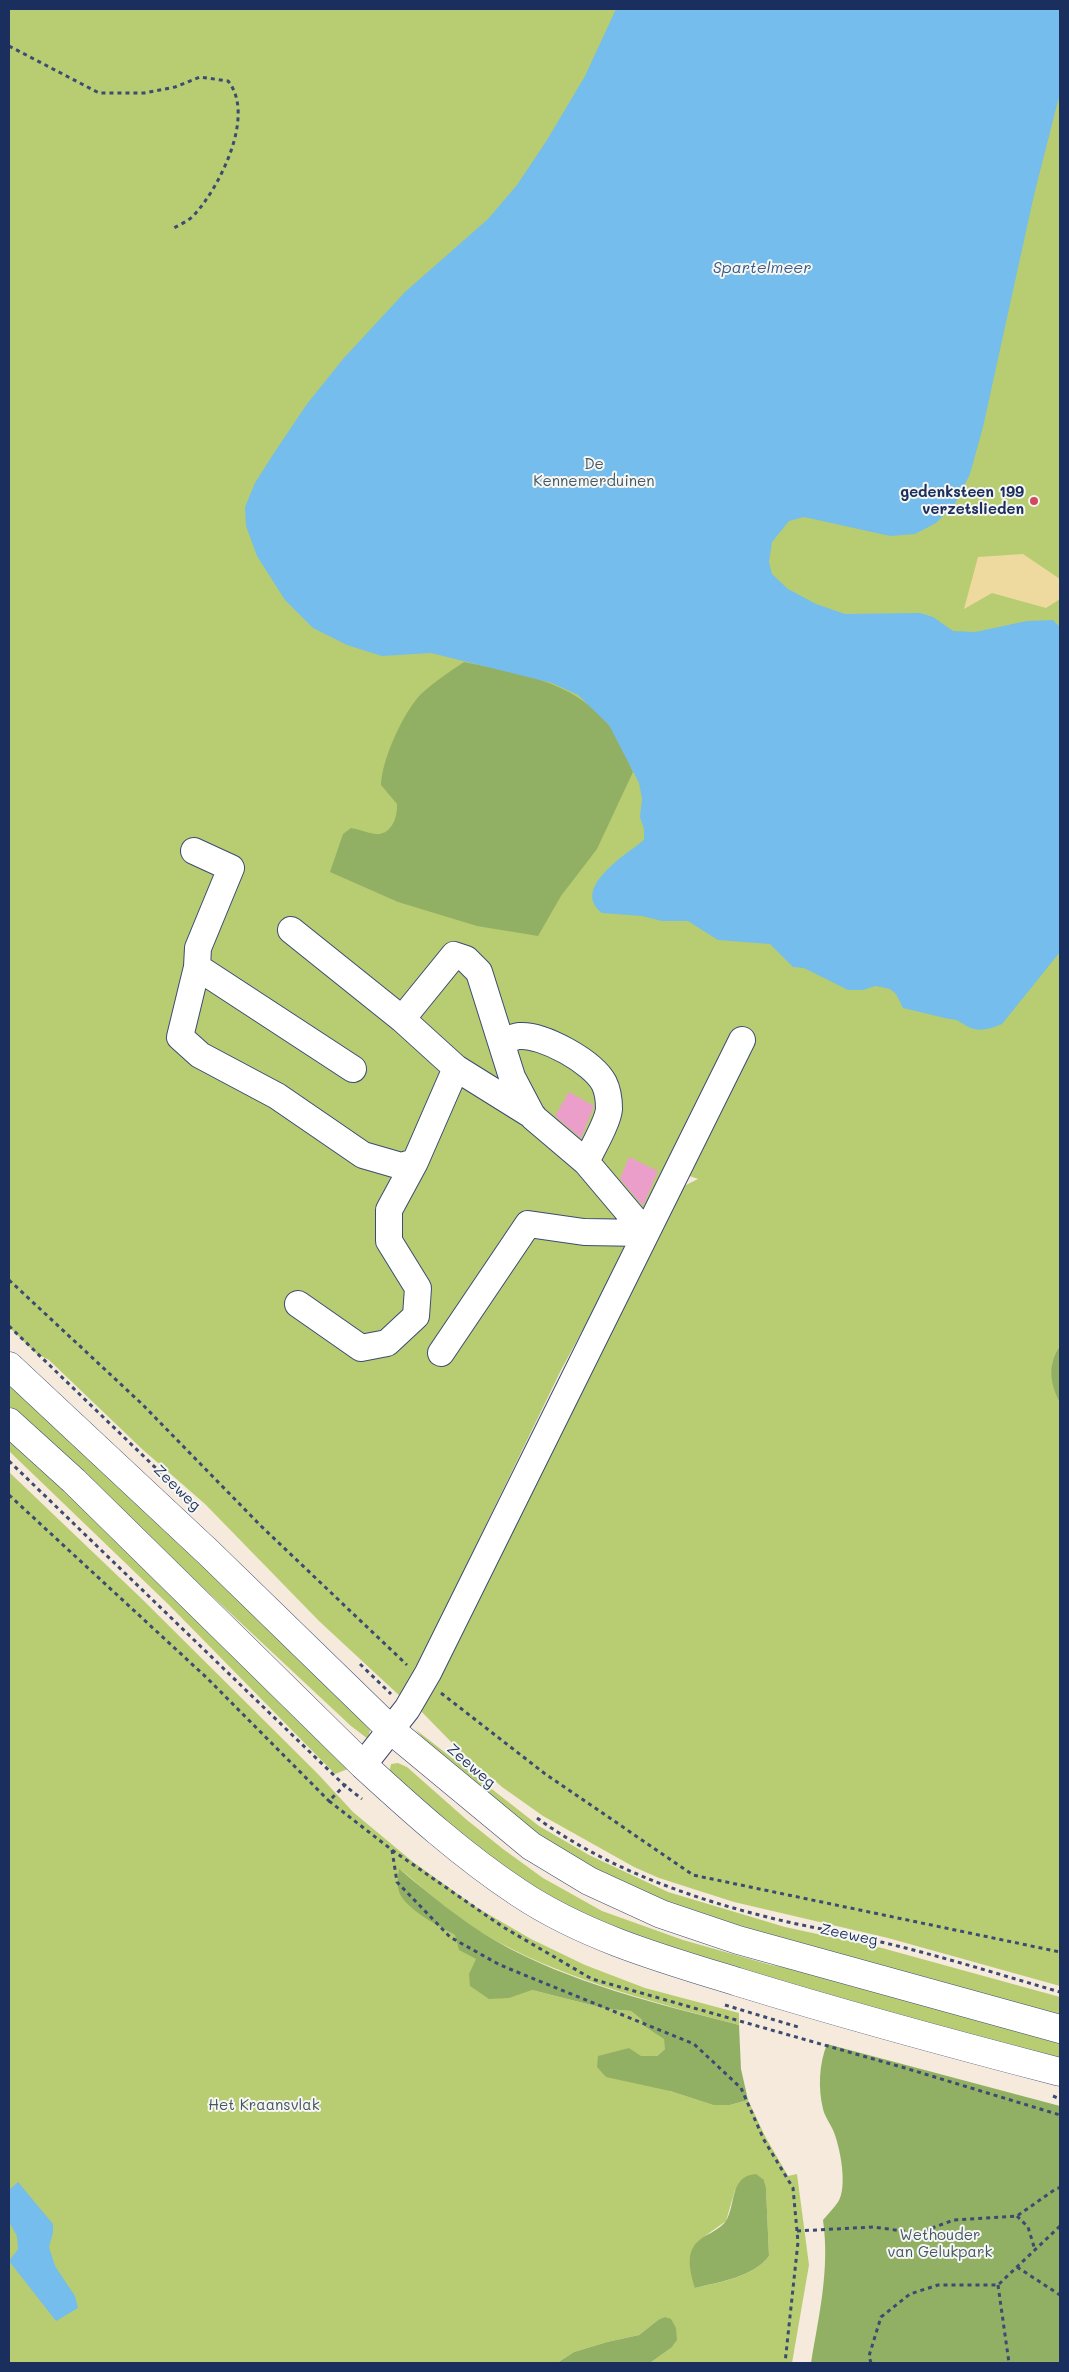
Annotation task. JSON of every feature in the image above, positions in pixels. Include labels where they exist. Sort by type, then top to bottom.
[{"type":"main road","name":"Zeeweg","points":[[9,1366],[209,1553],[399,1720],[532,1846],[590,1882],[661,1914],[738,1940],[1060,2029]]},
{"type":"main road","points":[[9,1422],[74,1481],[405,1804],[520,1894],[563,1918],[621,1945],[833,2011],[1060,2072]]},
{"type":"lane","points":[[194,851],[231,868],[198,948],[197,967],[180,1037],[200,1055],[277,1096],[363,1155],[401,1166],[415,1162]]},
{"type":"lane","points":[[292,930],[402,1019],[456,1068],[533,1117],[586,1162],[646,1234]]},
{"type":"lane","points":[[402,1019],[454,954],[466,959],[479,972],[512,1077],[533,1117]]},
{"type":"lane","points":[[197,967],[353,1069]]},
{"type":"lane","points":[[501,1042],[520,1036],[536,1038],[555,1045],[585,1062],[604,1082],[609,1112],[586,1162]]},
{"type":"lane","points":[[363,1765],[399,1720],[424,1680],[742,1040]]},
{"type":"lane","points":[[298,1304],[361,1348],[387,1343],[416,1316],[418,1288],[389,1240],[389,1210],[415,1162],[456,1068]]},
{"type":"lane","points":[[441,1353],[528,1224],[584,1232],[646,1234]]},
{"type":"path","points":[[9,46],[99,93],[144,93],[175,88],[200,77],[228,81],[236,90],[238,123],[236,140],[218,179],[194,216],[172,230]]},
{"type":"path","points":[[9,1280],[142,1404],[261,1526],[382,1643],[424,1680],[544,1773],[693,1875],[1060,1952]]},
{"type":"path","name":"Zeeweg","points":[[9,1326],[169,1481]]},
{"type":"path","points":[[9,1495],[207,1678],[329,1801]]},
{"type":"path","points":[[357,1661],[399,1720]]},
{"type":"path","name":"Zeeweg","points":[[534,1815],[570,1838],[626,1868],[703,1898],[788,1922],[882,1942],[1060,1992]]},
{"type":"path","points":[[392,1850],[397,1882],[450,1937],[500,1965],[694,2044],[741,2088],[764,2140],[793,2188],[798,2242],[785,2363]]},
{"type":"path","points":[[797,2230],[873,2227],[918,2233],[954,2220],[1016,2216],[1057,2188],[1060,2188]]},
{"type":"path","points":[[1016,2216],[1028,2227],[1035,2250]]},
{"type":"path","points":[[871,2363],[869,2356],[881,2317],[910,2294],[938,2284],[998,2285],[1060,2226]]},
{"type":"path","points":[[1017,2267],[1060,2295]]},
{"type":"path","points":[[998,2285],[1009,2363]]},
{"type":"green space","name":"De Kennemerduinen","points":[[9,9],[1060,9],[1060,1986],[888,1938],[734,1902],[659,1878],[634,1867],[543,1816],[502,1787],[457,1748],[416,1706],[656,1200],[698,1179],[670,1169],[561,1370],[402,1698],[319,1621],[205,1504],[142,1449],[49,1360],[37,1354],[9,1327]]},
{"type":"green space","points":[[464,662],[523,675],[561,688],[578,697],[594,709],[612,729],[633,772],[597,849],[561,896],[538,936],[477,926],[398,902],[330,872],[343,834],[351,828],[381,834],[392,825],[395,820],[397,804],[381,785],[389,750],[414,702],[436,681]]},
{"type":"green space","points":[[1060,1346],[1060,1403],[1051,1374],[1053,1361]]},
{"type":"green space","points":[[9,1380],[202,1559],[370,1730],[368,1739],[351,1726],[9,1406]]},
{"type":"green space","points":[[9,1429],[348,1769],[335,1774],[168,1604],[9,1451]]},
{"type":"green space","name":"Het Kraansvlak","points":[[9,1472],[142,1599],[318,1774],[353,1812],[413,1862],[476,1907],[531,1939],[585,1965],[645,1988],[739,2013],[739,2025],[616,1990],[556,1969],[498,1942],[472,1926],[400,1869],[532,1990],[607,2009],[631,2011],[641,2019],[644,2026],[665,2039],[665,2049],[657,2056],[641,2056],[670,2091],[713,2105],[730,2105],[748,2100],[765,2136],[788,2176],[797,2174],[809,2265],[792,2363],[650,2363],[671,2348],[658,2320],[639,2335],[574,2352],[557,2363],[9,2363]],"holes":[[[764,2180],[769,2256],[763,2263],[746,2274],[695,2288],[705,2236],[726,2221],[735,2190]]]},
{"type":"green space","points":[[415,1729],[539,1826],[589,1855],[668,1892],[785,1927],[882,1948],[1060,1997],[1060,2016],[731,1929],[578,1867],[431,1747]]},
{"type":"green space","points":[[398,1763],[407,1767],[503,1849],[543,1878],[602,1911],[683,1940],[771,1965],[819,1974],[1060,2039],[1060,2060],[676,1957],[532,1894],[388,1778],[391,1764]]},
{"type":"green space","points":[[399,1869],[470,1925],[524,1956],[615,1991],[739,2025],[741,2069],[748,2100],[730,2105],[713,2105],[670,2091],[606,2077],[597,2067],[598,2056],[629,2048],[641,2056],[657,2056],[665,2049],[664,2039],[644,2026],[641,2019],[631,2011],[607,2009],[532,1990],[509,1998],[489,1999],[470,1986],[469,1974],[476,1959],[459,1950],[455,1935],[418,1913],[401,1896],[398,1886]]},
{"type":"green space","name":"Wethouder van Gelukpark","points":[[827,2044],[1060,2106],[1060,2363],[811,2363],[824,2274],[825,2238],[823,2220],[838,2202],[841,2195],[843,2177],[838,2146],[824,2112],[820,2093],[821,2068]]},
{"type":"green space","points":[[756,2174],[764,2180],[766,2188],[769,2256],[745,2274],[695,2288],[690,2267],[690,2256],[694,2246],[724,2223],[730,2212],[738,2185],[742,2179]]},
{"type":"green space","points":[[665,2317],[671,2319],[676,2328],[677,2340],[671,2348],[650,2363],[557,2363],[574,2352],[639,2335],[658,2320]]},
{"type":"sand","points":[[1023,554],[1060,579],[1060,599],[1046,608],[992,593],[964,609],[978,557]]},
{"type":"water","name":"Spartelmeer","points":[[616,9],[1060,9],[1060,93],[1034,195],[983,427],[970,474],[955,504],[936,523],[915,534],[890,536],[804,517],[789,521],[772,542],[769,562],[772,574],[788,589],[816,604],[845,614],[920,613],[933,617],[953,631],[975,632],[1027,621],[1053,620],[1060,627],[1060,952],[1002,1024],[979,1030],[968,1027],[956,1020],[903,1008],[896,994],[890,989],[876,986],[863,990],[848,990],[804,968],[793,967],[770,944],[718,940],[688,921],[662,921],[642,916],[602,913],[594,903],[593,893],[597,883],[605,872],[644,840],[644,829],[640,817],[642,799],[639,783],[609,725],[578,695],[552,683],[431,653],[382,656],[347,645],[313,628],[285,600],[257,556],[246,526],[245,507],[255,483],[274,453],[307,404],[343,359],[405,292],[488,219],[517,185],[547,140],[585,76]]},
{"type":"water","points":[[18,2182],[53,2224],[53,2233],[49,2247],[55,2266],[75,2296],[78,2308],[56,2321],[9,2261],[18,2249],[17,2236],[9,2222],[9,2190]]},
{"type":"building","points":[[569,1092],[594,1106],[581,1138],[555,1116]]},
{"type":"building","points":[[629,1157],[658,1171],[643,1206],[620,1179]]},
{"type":"place","name":"gedenksteen 199 verzetslieden","points":[[1034,501]]}]
